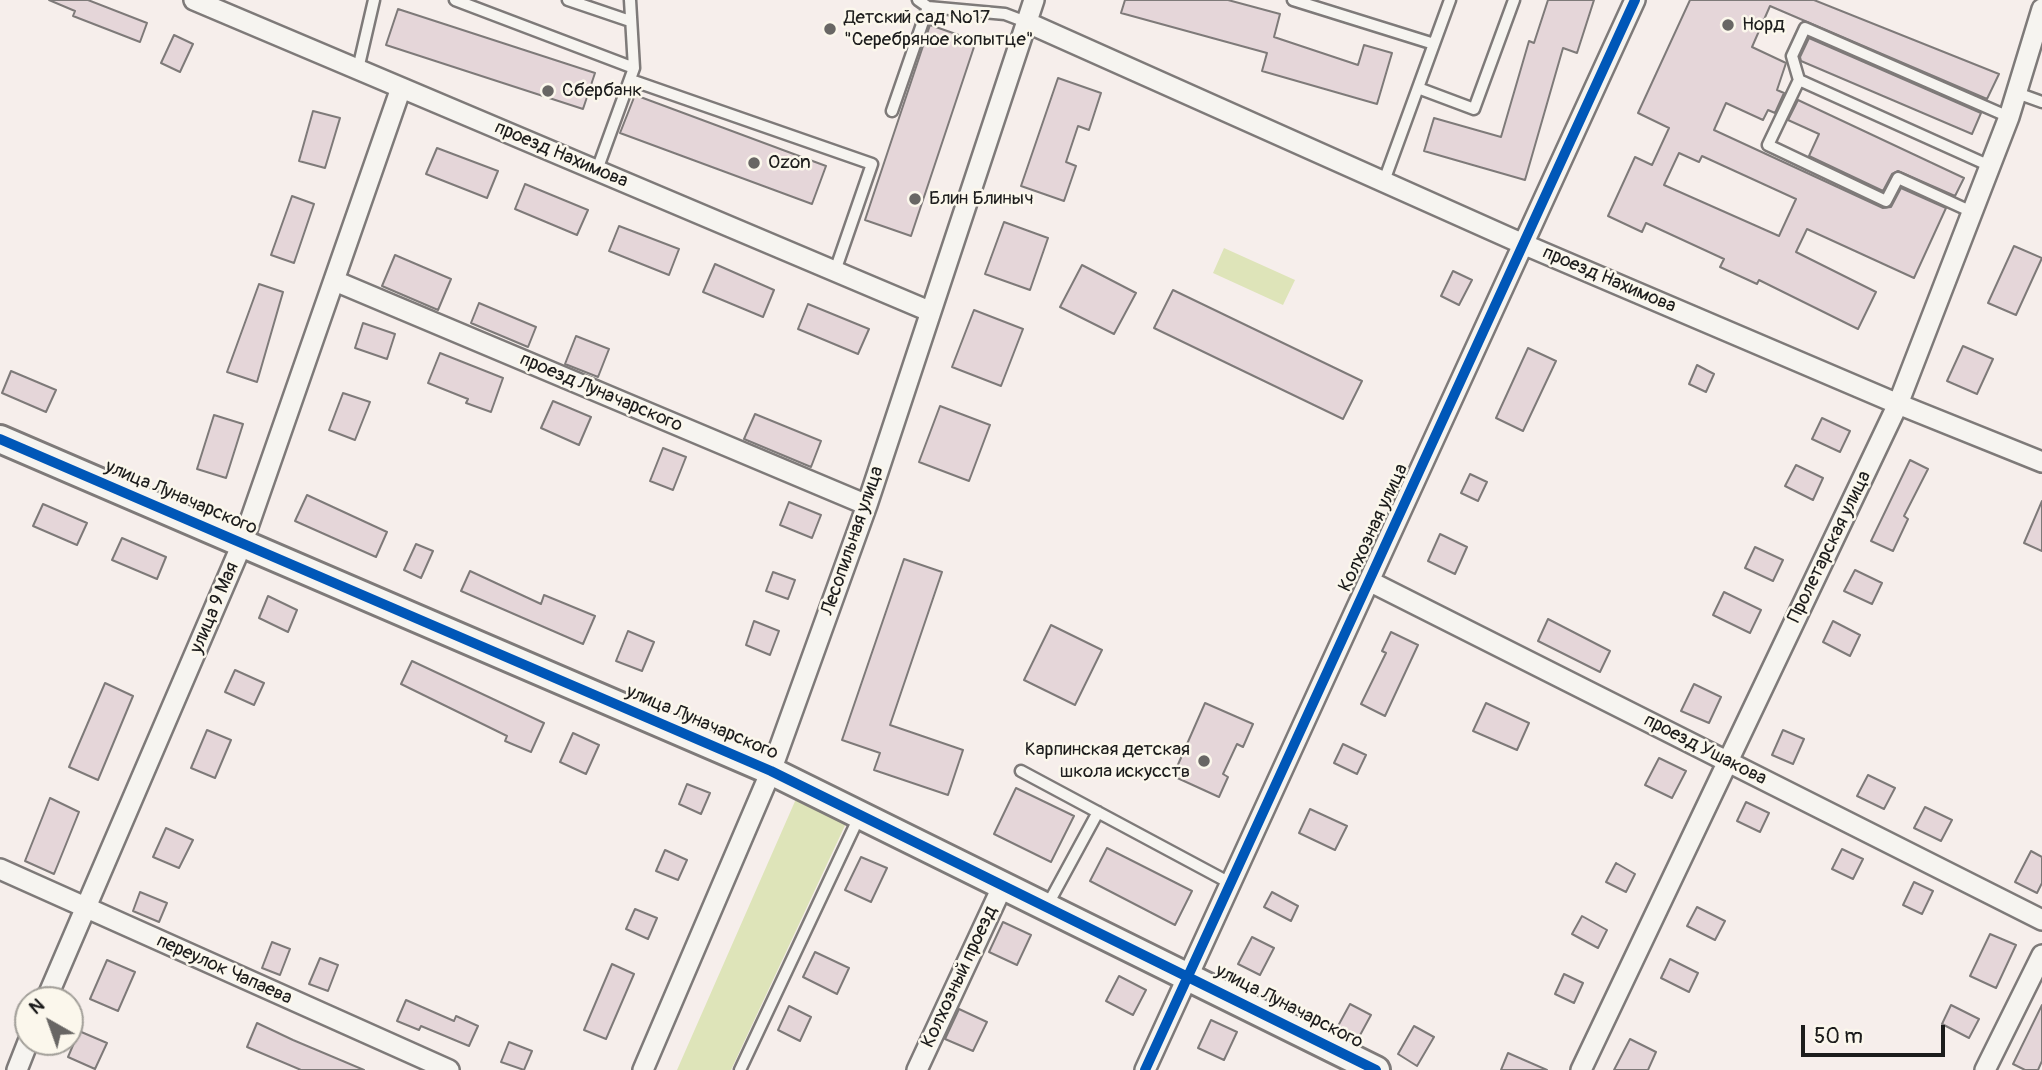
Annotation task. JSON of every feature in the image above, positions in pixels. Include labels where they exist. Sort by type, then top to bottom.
[{"type":"street","name":"проезд Нахимова","points":[[194,0],[929,311]]},
{"type":"street","name":"Лесопильная улица","points":[[643,1070],[771,771],[867,505],[1034,0]]},
{"type":"street","name":"Колхозная улица","points":[[1145,1070],[1635,0]]},
{"type":"street","name":"Пролетарская улица","points":[[1581,1070],[1898,404],[2009,117],[2042,9]]},
{"type":"street","name":"проезд Нахимова","points":[[1026,22],[1523,244],[1898,404],[2042,462]]},
{"type":"street","name":"улица 9 Мая","points":[[52,986],[242,544],[401,88]]},
{"type":"street","name":"проезд Луначарского","points":[[335,281],[867,505]]},
{"type":"street","name":"улица Луначарского","points":[[0,439],[771,771],[1376,1070]]},
{"type":"street","name":"проезд Ушакова","points":[[1369,581],[2042,920]]},
{"type":"street","name":"переулок Чапаева","points":[[0,869],[449,1070]]},
{"type":"street","name":"Колхозный проезд","points":[[917,1070],[1003,885]]},
{"type":"street","points":[[1985,1070],[2042,955]]},
{"type":"lane","points":[[358,69],[374,0]]},
{"type":"lane","points":[[455,0],[634,68]]},
{"type":"lane","points":[[568,0],[630,21]]},
{"type":"lane","points":[[597,170],[634,68],[630,0]]},
{"type":"lane","points":[[918,0],[928,7],[1005,14],[1026,22]]},
{"type":"lane","points":[[1293,0],[1434,44]]},
{"type":"lane","points":[[1384,181],[1450,0]]},
{"type":"lane","points":[[1418,88],[1475,109],[1514,0]]},
{"type":"lane","points":[[891,111],[928,7]]},
{"type":"lane","points":[[1972,212],[1898,178],[1886,201],[1768,145],[1799,80],[1792,56],[1805,28],[2009,117]]},
{"type":"lane","points":[[631,80],[873,164],[835,271]]},
{"type":"lane","points":[[1799,80],[1990,166]]},
{"type":"lane","points":[[2017,93],[2042,102]]},
{"type":"lane","points":[[1021,771],[1230,883]]},
{"type":"lane","points":[[1047,906],[1098,812]]},
{"type":"lane","points":[[740,1070],[860,815]]},
{"type":"green space","points":[[1224,248],[1295,280],[1283,305],[1213,273]]},
{"type":"green space","points":[[796,799],[848,819],[731,1070],[677,1070]]},
{"type":"building","points":[[49,0],[88,0],[147,23],[140,42],[73,16],[75,11]]},
{"type":"building","points":[[1125,0],[1228,0],[1280,14],[1274,37],[1358,65],[1364,45],[1392,53],[1377,104],[1262,71],[1267,53],[1121,13]]},
{"type":"building","points":[[1548,0],[1594,0],[1577,53],[1563,48],[1525,180],[1424,151],[1434,118],[1501,137],[1529,41],[1534,43]]},
{"type":"building","points":[[1690,0],[1814,0],[1999,74],[1987,99],[1770,6],[1752,47],[1786,63],[1777,90],[1784,93],[1775,113],[1768,110],[1763,120],[1726,103],[1714,130],[1883,208],[1891,207],[1901,188],[1946,208],[1914,278],[1807,229],[1796,252],[1876,292],[1858,329],[1759,280],[1757,284],[1720,267],[1724,259],[1646,223],[1642,232],[1608,216],[1635,157],[1652,165],[1669,128],[1638,113]],"holes":[[[1679,153],[1699,162],[1702,156],[1796,199],[1779,236],[1664,185]]]},
{"type":"building","points":[[398,9],[595,73],[583,109],[386,45]]},
{"type":"building","points":[[930,25],[976,41],[911,236],[865,220]]},
{"type":"building","points":[[174,35],[193,44],[180,72],[161,63]]},
{"type":"building","points":[[1809,38],[1981,113],[1972,134],[1801,61],[1800,57]]},
{"type":"building","points":[[1058,78],[1101,93],[1089,130],[1078,126],[1066,162],[1076,166],[1064,201],[1021,186]]},
{"type":"building","points":[[635,95],[826,166],[812,204],[620,133]]},
{"type":"building","points":[[1798,100],[1964,178],[1955,196],[1898,171],[1892,174],[1883,191],[1809,156],[1819,134],[1788,120]]},
{"type":"building","points":[[313,111],[340,118],[325,168],[299,161]]},
{"type":"building","points":[[437,148],[498,171],[487,198],[426,174]]},
{"type":"building","points":[[525,184],[588,210],[577,235],[515,209]]},
{"type":"building","points":[[292,196],[314,204],[294,263],[271,255]]},
{"type":"building","points":[[1004,222],[1048,238],[1030,290],[985,274]]},
{"type":"building","points":[[619,226],[679,249],[669,275],[609,251]]},
{"type":"building","points":[[2014,246],[2042,258],[2016,315],[1988,303]]},
{"type":"building","points":[[395,255],[451,279],[438,310],[382,286]]},
{"type":"building","points":[[715,264],[774,290],[763,317],[703,292]]},
{"type":"building","points":[[1082,265],[1136,293],[1114,334],[1060,307]]},
{"type":"building","points":[[1453,271],[1472,280],[1459,305],[1441,296]]},
{"type":"building","points":[[259,284],[283,292],[257,382],[227,372]]},
{"type":"building","points":[[1173,290],[1362,381],[1343,419],[1154,328]]},
{"type":"building","points":[[479,303],[536,327],[528,347],[471,323]]},
{"type":"building","points":[[808,304],[869,329],[858,354],[798,329]]},
{"type":"building","points":[[974,310],[1023,329],[1001,386],[952,367]]},
{"type":"building","points":[[363,323],[395,334],[387,359],[355,348]]},
{"type":"building","points":[[576,336],[609,349],[598,377],[565,364]]},
{"type":"building","points":[[1963,346],[1993,359],[1977,394],[1947,381]]},
{"type":"building","points":[[1528,348],[1556,361],[1523,431],[1496,418]]},
{"type":"building","points":[[440,353],[503,378],[491,412],[466,403],[468,399],[428,383]]},
{"type":"building","points":[[1697,365],[1714,374],[1706,392],[1689,384]]},
{"type":"building","points":[[11,371],[56,390],[46,412],[2,393]]},
{"type":"building","points":[[343,393],[370,402],[355,440],[329,430]]},
{"type":"building","points":[[553,401],[591,417],[579,445],[541,428]]},
{"type":"building","points":[[940,406],[990,425],[969,481],[919,462]]},
{"type":"building","points":[[755,414],[821,441],[811,467],[744,439]]},
{"type":"building","points":[[214,415],[243,424],[226,478],[197,469]]},
{"type":"building","points":[[1822,418],[1850,431],[1840,452],[1812,439]]},
{"type":"building","points":[[663,448],[686,457],[673,490],[650,481]]},
{"type":"building","points":[[1910,460],[1928,469],[1904,516],[1908,519],[1893,551],[1871,541]]},
{"type":"building","points":[[1796,465],[1823,478],[1813,500],[1785,486]]},
{"type":"building","points":[[1470,474],[1487,482],[1478,501],[1461,493]]},
{"type":"building","points":[[307,495],[387,532],[376,557],[295,521]]},
{"type":"building","points":[[2042,501],[2042,551],[2024,543]]},
{"type":"building","points":[[789,502],[821,515],[812,538],[780,525]]},
{"type":"building","points":[[43,504],[87,523],[77,545],[33,526]]},
{"type":"building","points":[[1440,534],[1467,547],[1455,574],[1428,561]]},
{"type":"building","points":[[122,538],[166,557],[157,579],[112,560]]},
{"type":"building","points":[[416,544],[433,551],[421,578],[404,570]]},
{"type":"building","points":[[1755,547],[1783,560],[1773,581],[1745,568]]},
{"type":"building","points":[[904,559],[942,572],[890,725],[963,750],[948,795],[874,770],[880,753],[842,740]]},
{"type":"building","points":[[1855,570],[1882,583],[1872,604],[1844,591]]},
{"type":"building","points":[[470,571],[541,604],[544,595],[595,616],[583,644],[461,591]]},
{"type":"building","points":[[773,572],[795,580],[788,599],[766,591]]},
{"type":"building","points":[[1724,592],[1761,610],[1750,633],[1713,615]]},
{"type":"building","points":[[268,596],[297,610],[288,632],[259,618]]},
{"type":"building","points":[[1548,619],[1610,651],[1600,672],[1538,641]]},
{"type":"building","points":[[754,621],[779,631],[770,655],[746,645]]},
{"type":"building","points":[[1833,621],[1860,635],[1850,656],[1823,642]]},
{"type":"building","points":[[1051,625],[1102,650],[1075,705],[1024,680]]},
{"type":"building","points":[[628,631],[654,642],[642,671],[616,661]]},
{"type":"building","points":[[1391,632],[1418,645],[1385,716],[1361,704],[1386,653],[1382,651]]},
{"type":"building","points":[[412,661],[544,723],[531,752],[505,741],[507,736],[401,684]]},
{"type":"building","points":[[235,670],[264,683],[254,705],[225,692]]},
{"type":"building","points":[[105,683],[133,696],[98,780],[69,767]]},
{"type":"building","points":[[1694,684],[1721,697],[1709,723],[1681,711]]},
{"type":"building","name":"Карпинская детская школа искусств","points":[[1205,703],[1253,724],[1243,747],[1237,744],[1223,774],[1228,777],[1219,797],[1173,776]]},
{"type":"building","points":[[1486,703],[1529,723],[1517,750],[1473,731]]},
{"type":"building","points":[[207,730],[231,740],[215,778],[191,768]]},
{"type":"building","points":[[1783,730],[1804,739],[1793,764],[1772,755]]},
{"type":"building","points":[[573,733],[599,745],[586,774],[560,762]]},
{"type":"building","points":[[1343,744],[1366,755],[1357,774],[1334,763]]},
{"type":"building","points":[[1659,758],[1686,771],[1672,798],[1645,785]]},
{"type":"building","points":[[1868,775],[1895,788],[1884,809],[1857,796]]},
{"type":"building","points":[[687,784],[710,793],[701,814],[679,804]]},
{"type":"building","points":[[1016,788],[1074,816],[1051,862],[994,834]]},
{"type":"building","points":[[50,798],[79,812],[54,874],[25,861]]},
{"type":"building","points":[[1746,802],[1769,813],[1760,832],[1737,821]]},
{"type":"building","points":[[1925,807],[1952,820],[1941,841],[1914,828]]},
{"type":"building","points":[[1310,809],[1347,826],[1335,850],[1299,833]]},
{"type":"building","points":[[166,828],[193,840],[179,868],[153,857]]},
{"type":"building","points":[[1107,848],[1192,891],[1175,925],[1090,881]]},
{"type":"building","points":[[1842,849],[1863,859],[1853,879],[1832,869]]},
{"type":"building","points":[[665,850],[687,860],[678,880],[656,871]]},
{"type":"building","points":[[2031,851],[2042,857],[2042,883],[2037,893],[2015,882]]},
{"type":"building","points":[[861,857],[887,868],[871,902],[845,890]]},
{"type":"building","points":[[1616,863],[1635,874],[1626,892],[1606,882]]},
{"type":"building","points":[[1914,882],[1933,891],[1922,914],[1903,905]]},
{"type":"building","points":[[140,892],[167,903],[159,922],[133,911]]},
{"type":"building","points":[[1272,892],[1298,906],[1291,921],[1264,907]]},
{"type":"building","points":[[1697,907],[1725,921],[1715,940],[1687,926]]},
{"type":"building","points":[[635,909],[657,918],[648,939],[626,929]]},
{"type":"building","points":[[1582,916],[1607,930],[1598,948],[1572,934]]},
{"type":"building","points":[[1003,922],[1031,935],[1017,965],[989,952]]},
{"type":"building","points":[[1990,934],[2016,945],[1996,988],[1970,976]]},
{"type":"building","points":[[1252,937],[1274,948],[1260,975],[1238,964]]},
{"type":"building","points":[[272,942],[290,949],[280,975],[262,968]]},
{"type":"building","points":[[815,952],[849,968],[837,994],[803,977]]},
{"type":"building","points":[[320,958],[338,965],[328,991],[309,984]]},
{"type":"building","points":[[1670,959],[1698,973],[1689,992],[1661,978]]},
{"type":"building","points":[[107,960],[135,972],[118,1011],[90,999]]},
{"type":"building","points":[[612,964],[634,974],[606,1039],[584,1030]]},
{"type":"building","points":[[1564,974],[1583,983],[1574,1003],[1555,994]]},
{"type":"building","points":[[1119,976],[1146,990],[1133,1015],[1106,1001]]},
{"type":"building","points":[[406,1000],[454,1021],[456,1016],[478,1026],[469,1046],[421,1026],[419,1030],[397,1021]]},
{"type":"building","points":[[1350,1004],[1371,1015],[1359,1037],[1338,1026]]},
{"type":"building","points":[[1951,1005],[1979,1019],[1969,1038],[1942,1024]]},
{"type":"building","points":[[2042,1005],[2042,1061],[2038,1070],[2025,1070],[2013,1064]]},
{"type":"building","points":[[789,1006],[811,1017],[800,1041],[778,1030]]},
{"type":"building","points":[[959,1009],[987,1022],[973,1051],[945,1039]]},
{"type":"building","points":[[1211,1020],[1237,1032],[1224,1060],[1198,1048]]},
{"type":"building","points":[[257,1023],[364,1070],[301,1070],[247,1047]]},
{"type":"building","points":[[1414,1026],[1434,1037],[1417,1066],[1398,1054]]},
{"type":"building","points":[[84,1033],[107,1043],[95,1069],[68,1057],[84,1056]]},
{"type":"building","points":[[1630,1039],[1656,1052],[1648,1070],[1614,1070]]},
{"type":"building","points":[[509,1042],[532,1051],[524,1070],[501,1062]]},
{"type":"building","points":[[1508,1053],[1547,1070],[1501,1070]]},
{"type":"cycle path","points":[[1145,1070],[1635,0]]},
{"type":"cycle path","points":[[0,439],[771,771],[1376,1070]]},
{"type":"place","name":"Норд","points":[[1728,25]]},
{"type":"place","name":"Детский сад №17 \"Серебряное копытце\"","points":[[830,29]]},
{"type":"place","name":"Сбербанк","points":[[548,91]]},
{"type":"place","name":"Ozon","points":[[754,163]]},
{"type":"place","name":"Блин Блиныч","points":[[915,199]]},
{"type":"place","name":"Карпинская детская школа искусств","points":[[1204,761]]}]
